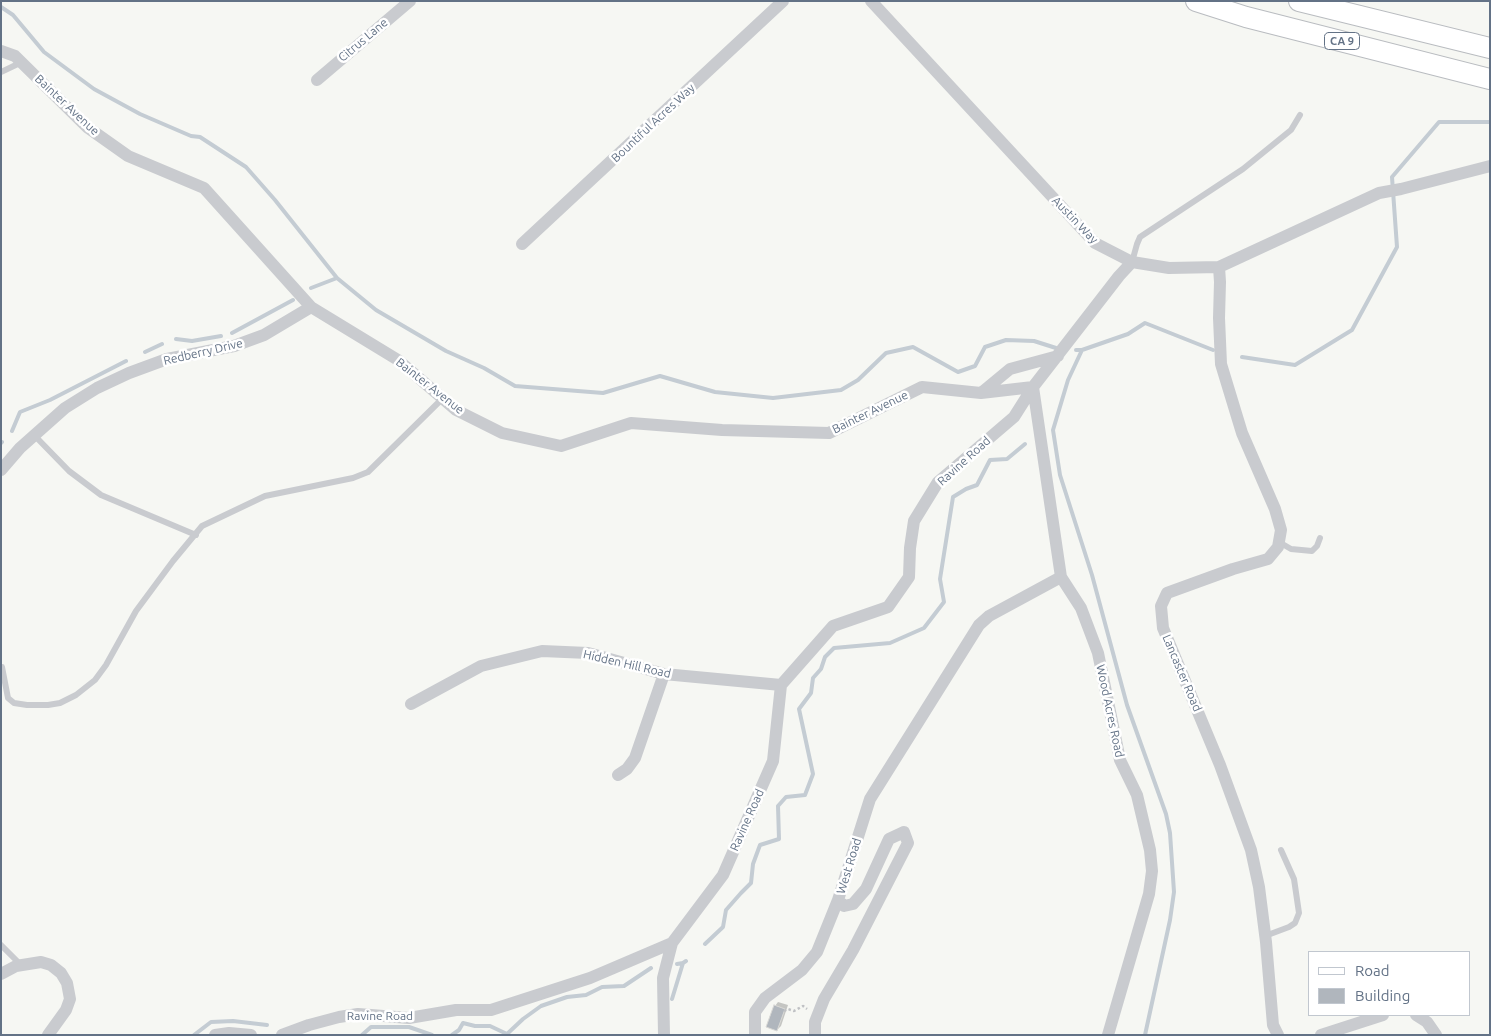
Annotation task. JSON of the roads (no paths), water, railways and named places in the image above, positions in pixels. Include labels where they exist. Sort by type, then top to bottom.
[{"type":"main road","name":"CA 9","points":[[1196,1],[1246,17],[1490,79]]},
{"type":"main road","name":"CA 9","points":[[1299,1],[1490,48]]},
{"type":"street","name":"Citrus Lane","points":[[316,80],[410,1]]},
{"type":"street","name":"Bountiful Acres Way","points":[[522,244],[783,1]]},
{"type":"street","name":"Austin Way","points":[[871,1],[1095,243],[1132,262],[1169,268],[1219,268],[1379,193],[1490,166]]},
{"type":"street","name":"Bainter Avenue","points":[[1,51],[15,56],[87,127],[128,156],[204,188],[311,307],[398,360],[456,410],[502,432],[561,446],[631,423],[722,430],[829,432],[922,387],[981,393],[1033,388]]},
{"type":"street","points":[[1033,388],[1119,276],[1132,262]]},
{"type":"street","points":[[1219,268],[1221,364],[1242,433],[1275,509],[1281,530],[1279,542]]},
{"type":"street","name":"Redberry Drive","points":[[1,470],[34,435],[65,408],[98,388],[129,373],[167,359],[234,346],[264,335],[311,307]]},
{"type":"street","points":[[981,393],[1010,370],[1058,356]]},
{"type":"street","name":"Wood Acres Road","points":[[1033,388],[1061,577],[1081,608],[1098,653],[1120,760],[1137,795],[1150,850],[1152,871],[1149,894],[1108,1035]]},
{"type":"street","name":"Ravine Road","points":[[282,1035],[338,1016],[358,1014],[409,1018],[456,1010],[491,1010],[590,978],[672,943],[723,875],[772,762],[781,686],[833,626],[888,607],[909,577],[910,548],[914,521],[938,482],[1014,417],[1033,388]]},
{"type":"street","name":"Lancaster Road","points":[[1278,1035],[1273,1026],[1259,887],[1251,850],[1220,765],[1163,628],[1161,606],[1167,593],[1233,569],[1268,559],[1278,547],[1279,542]]},
{"type":"street","name":"West Road","points":[[815,1035],[815,1022],[824,999],[853,950],[908,843],[904,832],[889,839],[866,890],[853,904],[844,906],[838,900],[870,799],[979,625],[989,616],[1061,577]]},
{"type":"street","name":"Hidden Hill Road","points":[[411,704],[481,666],[542,652],[588,653],[664,674],[781,686]]},
{"type":"street","points":[[618,775],[627,769],[635,758],[664,674]]},
{"type":"street","points":[[755,1035],[755,1012],[765,998],[802,970],[817,952],[838,900]]},
{"type":"street","points":[[664,1035],[663,978],[672,943]]},
{"type":"street","points":[[1,974],[16,966],[40,962],[51,966],[61,973],[67,982],[70,999],[66,1010],[48,1035]]},
{"type":"street","points":[[1321,1035],[1380,1016]]},
{"type":"street","points":[[1418,1016],[1427,1022],[1436,1035]]},
{"type":"street","points":[[215,1035],[229,1033],[251,1035]]},
{"type":"lane","points":[[1,72],[22,62]]},
{"type":"lane","points":[[1132,262],[1140,237],[1243,169],[1291,130],[1300,115]]},
{"type":"lane","points":[[2,668],[8,698],[14,702],[27,705],[48,705],[60,703],[76,695],[95,680],[106,665],[136,611],[202,526],[265,496],[353,478],[368,472],[442,399]]},
{"type":"lane","points":[[34,435],[69,471],[101,495],[196,535]]},
{"type":"lane","points":[[1279,542],[1292,549],[1312,550],[1317,546],[1320,538]]},
{"type":"lane","points":[[1265,936],[1289,927],[1298,919],[1299,913],[1294,879],[1281,850]]},
{"type":"lane","points":[[1,945],[21,965]]},
{"type":"waterway","points":[[1,7],[13,15],[44,52],[94,89],[140,114],[191,136],[200,137],[246,167],[275,200],[337,278],[376,310],[446,351],[484,368],[515,386],[603,393],[660,376],[715,392],[773,398],[841,390],[858,380],[886,353],[913,347],[958,372],[975,366],[985,347],[1006,340],[1034,341],[1056,348]]},
{"type":"waterway","points":[[1242,357],[1295,365],[1352,330],[1397,247],[1392,177],[1439,122],[1490,122]]},
{"type":"waterway","points":[[311,288],[337,278]]},
{"type":"waterway","points":[[232,333],[293,300]]},
{"type":"waterway","points":[[1076,350],[1082,350],[1128,334],[1145,323],[1213,350]]},
{"type":"waterway","points":[[176,339],[192,341],[221,336]]},
{"type":"waterway","points":[[145,352],[162,344]]},
{"type":"waterway","points":[[1082,350],[1068,380],[1053,430],[1060,475],[1092,575],[1127,705],[1166,814],[1170,833],[1174,892],[1170,920],[1145,1035]]},
{"type":"waterway","points":[[12,431],[20,412],[50,400],[126,361]]},
{"type":"waterway","points":[[705,944],[723,927],[726,910],[751,883],[753,864],[760,845],[779,839],[778,806],[786,797],[805,795],[813,774],[799,709],[811,693],[813,678],[821,669],[825,657],[834,648],[890,643],[924,628],[944,602],[940,579],[953,497],[977,485],[990,460],[1007,459],[1025,444]]},
{"type":"waterway","points":[[677,964],[686,961]]},
{"type":"waterway","points":[[672,999],[683,963]]},
{"type":"waterway","points":[[452,1035],[459,1030],[463,1023],[475,1026],[490,1026],[507,1034],[541,1006],[567,997],[586,995],[602,987],[624,986],[651,968]]},
{"type":"waterway","points":[[194,1035],[211,1022],[233,1021],[267,1025]]},
{"type":"waterway","points":[[362,1035],[371,1027],[409,1027],[432,1035]]}]
